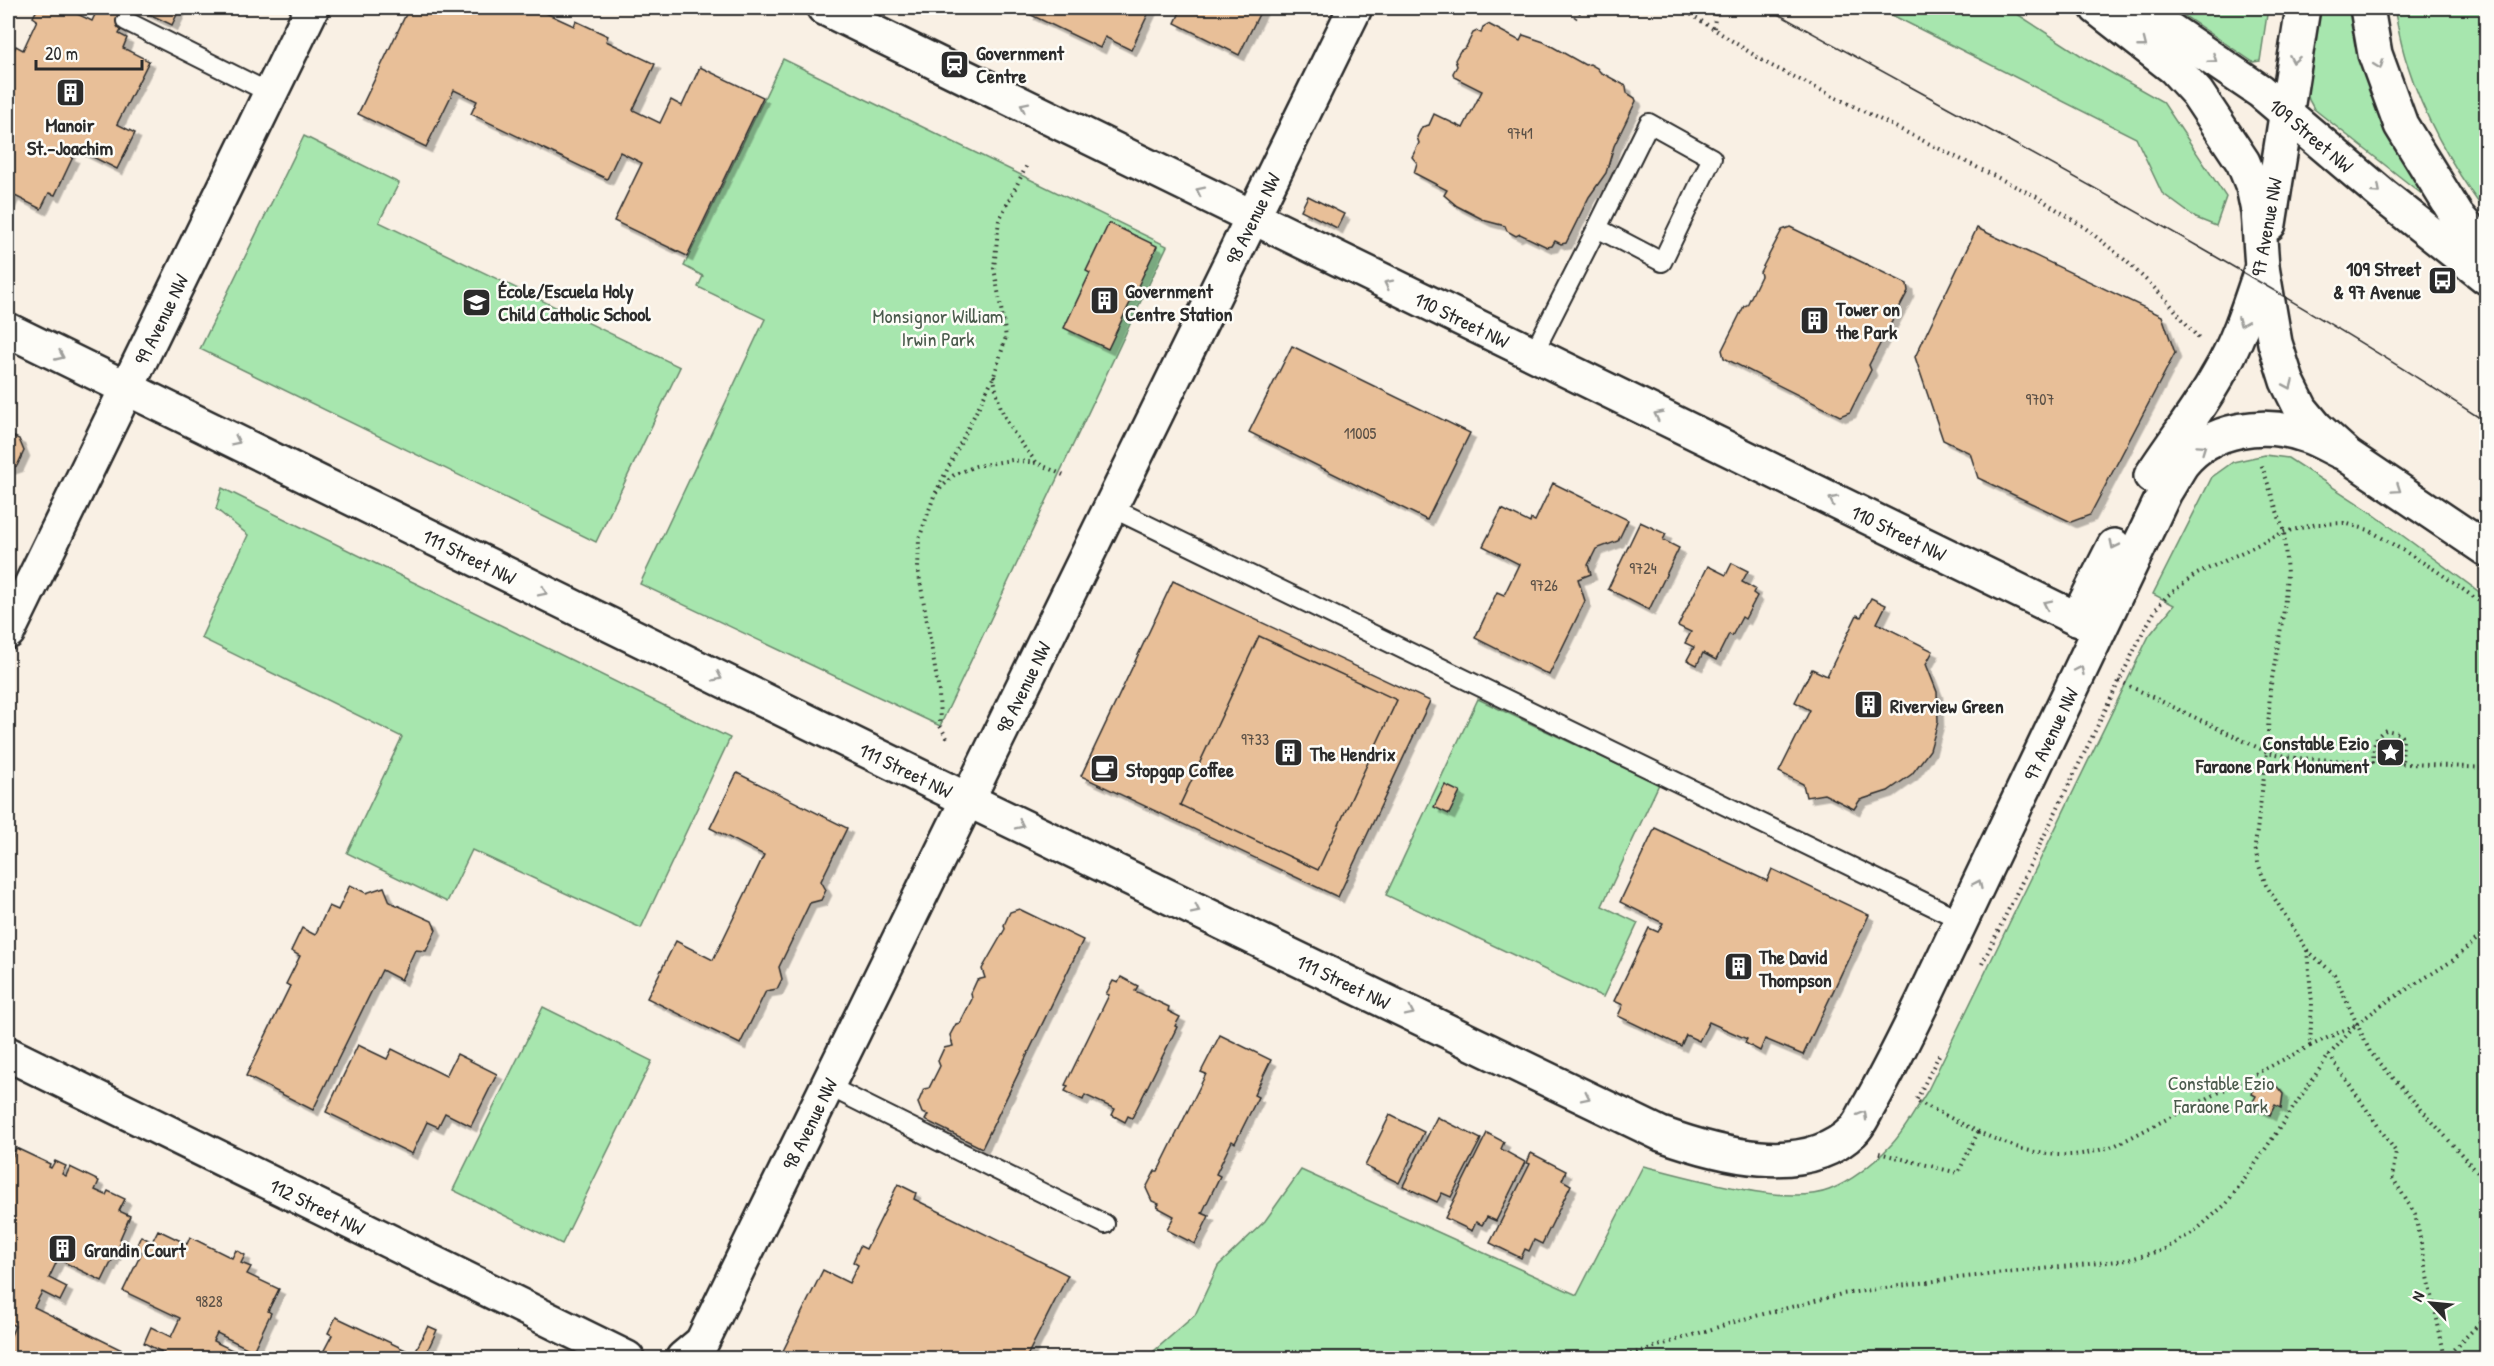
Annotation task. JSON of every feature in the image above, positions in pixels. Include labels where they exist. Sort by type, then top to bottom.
[{"type":"street","name":"99 Avenue NW","points":[[8,632],[312,8]]},
{"type":"street","name":"110 Street NW","points":[[824,8],[2089,622]]},
{"type":"street","name":"98 Avenue NW","points":[[683,1359],[702,1342],[1355,8]]},
{"type":"street","points":[[2097,8],[2174,68],[2197,93],[2243,162],[2253,187],[2258,211],[2262,267],[2275,343],[2287,381],[2301,409],[2316,427],[2348,456],[2487,549]]},
{"type":"street","name":"109 Street NW","points":[[2127,8],[2170,30],[2285,110],[2385,197],[2487,277]]},
{"type":"street","name":"97 Avenue NW","points":[[1821,1153],[1854,1131],[1888,1071],[1961,920],[2148,480],[2196,412],[2220,373],[2241,325],[2262,267],[2285,110],[2303,8]]},
{"type":"street","points":[[2367,8],[2375,54],[2401,125],[2457,216],[2487,249]]},
{"type":"street","name":"111 Street NW","points":[[8,330],[968,800],[1661,1134],[1701,1149],[1745,1156],[1785,1159],[1821,1153]]},
{"type":"street","name":"97 Avenue NW","points":[[2089,622],[2183,463],[2202,447],[2229,433],[2247,429],[2276,429],[2308,436],[2348,456]]},
{"type":"street","name":"112 Street NW","points":[[8,1054],[627,1359]]},
{"type":"lane","points":[[126,21],[270,93]]},
{"type":"lane","points":[[1533,354],[1649,123],[1712,158],[1662,262],[1597,228]]},
{"type":"lane","points":[[1112,508],[1961,920]]},
{"type":"lane","points":[[828,1086],[1105,1224]]},
{"type":"path","points":[[1575,18],[1582,8]]},
{"type":"path","points":[[1681,8],[1768,64],[2001,178],[2084,227],[2125,260],[2165,298],[2200,340]]},
{"type":"path","points":[[1714,28],[1716,8]]},
{"type":"path","points":[[947,738],[940,726],[939,692],[918,569],[919,539],[934,496],[994,375],[1006,337],[994,268],[999,220],[1027,165]]},
{"type":"path","points":[[994,375],[996,397],[1011,432],[1037,463]]},
{"type":"path","points":[[934,496],[954,475],[976,466],[1012,460],[1037,463],[1064,475]]},
{"type":"path","points":[[2260,462],[2284,532],[2288,574],[2270,690],[2266,752],[2256,823],[2255,846],[2258,863],[2277,904],[2307,950],[2334,974],[2370,1052],[2487,1182]]},
{"type":"path","points":[[1978,972],[2156,609],[2168,596],[2195,575],[2284,532],[2344,523],[2369,530],[2437,571],[2487,606]]},
{"type":"path","points":[[2119,681],[2266,752],[2296,758],[2373,764],[2487,768]]},
{"type":"path","points":[[2373,764],[2375,740],[2379,733],[2386,730],[2398,733],[2403,738],[2402,765]]},
{"type":"path","points":[[1619,1359],[1744,1319],[1842,1294],[1957,1278],[2127,1260],[2163,1250],[2195,1232],[2226,1204],[2329,1054],[2358,1023],[2385,1003],[2452,961],[2487,931]]},
{"type":"path","points":[[2481,936],[2487,940]]},
{"type":"path","points":[[2307,950],[2312,1003],[2310,1046]]},
{"type":"path","points":[[1940,1053],[1916,1101],[2015,1147],[2036,1153],[2063,1155],[2093,1152],[2116,1145],[2358,1023]]},
{"type":"path","points":[[2329,1054],[2396,1152],[2392,1177],[2415,1214],[2445,1358]]},
{"type":"path","points":[[1873,1152],[1958,1173],[1979,1130]]},
{"type":"path","points":[[2445,1358],[2487,1317]]},
{"type":"green space","points":[[1878,8],[2008,8],[2085,58],[2163,102],[2226,197],[2216,226],[2196,218],[2162,193],[2136,138]]},
{"type":"green space","points":[[2173,8],[2268,8],[2260,61],[2253,62]]},
{"type":"green space","points":[[2313,8],[2351,8],[2355,29],[2423,195],[2314,109],[2308,97],[2304,73]]},
{"type":"green space","points":[[2394,8],[2486,8],[2486,213],[2462,179],[2431,124],[2406,59]]},
{"type":"green space","name":"Monsignor William Irwin Park","points":[[783,59],[1167,246],[940,726],[640,584],[765,319],[698,287],[703,276],[684,266]]},
{"type":"green space","points":[[304,136],[399,183],[379,222],[680,367],[596,542],[200,349]]},
{"type":"green space","name":"Constable Ezio Faraone Park","points":[[2265,455],[2288,458],[2365,508],[2486,597],[2486,1358],[1146,1358],[1195,1315],[1218,1266],[1265,1221],[1301,1170],[1577,1295],[1643,1166],[1711,1183],[1788,1195],[1829,1190],[1846,1182],[1871,1164],[1897,1138],[1928,1090],[2149,636],[2174,605],[2153,594],[2212,477],[2233,462]]},
{"type":"green space","points":[[222,488],[730,738],[641,928],[472,850],[447,902],[347,853],[402,737],[201,638],[248,535],[216,509]]},
{"type":"green space","points":[[1478,699],[1659,784],[1602,906],[1638,923],[1603,997],[1386,895]]},
{"type":"green space","points":[[543,1007],[652,1061],[562,1244],[453,1190]]},
{"type":"building","name":"Manoir St.-Joachim","points":[[38,8],[65,8],[92,21],[98,8],[133,8],[119,34],[127,38],[123,48],[149,61],[117,124],[135,133],[117,169],[73,147],[68,155],[73,157],[55,195],[49,193],[41,209],[13,195],[8,206],[8,63],[16,46],[23,50],[37,20],[33,17]]},
{"type":"building","points":[[137,8],[180,8],[172,25]]},
{"type":"building","points":[[409,8],[519,8],[526,10],[535,8],[574,26],[576,21],[608,36],[606,41],[655,64],[633,110],[660,123],[671,100],[682,106],[700,67],[763,97],[687,256],[614,221],[642,163],[620,152],[607,179],[471,114],[477,101],[454,90],[426,147],[358,114]]},
{"type":"building","points":[[1033,8],[1151,8],[1131,50],[1105,37],[1100,48],[1029,14]]},
{"type":"building","points":[[1182,8],[1262,8],[1239,55],[1175,23]]},
{"type":"building","points":[[1488,24],[1520,41],[1523,35],[1544,42],[1585,65],[1590,64],[1626,86],[1627,93],[1635,98],[1636,101],[1614,146],[1606,173],[1589,197],[1566,243],[1561,244],[1555,241],[1552,246],[1547,247],[1520,234],[1516,236],[1507,231],[1505,226],[1486,221],[1457,206],[1444,195],[1447,190],[1414,173],[1417,163],[1412,157],[1419,143],[1417,137],[1422,127],[1429,125],[1434,114],[1463,128],[1482,91],[1454,77],[1453,73],[1457,66],[1455,60],[1460,51],[1466,47],[1473,33],[1477,31],[1481,33],[1483,27]]},
{"type":"building","points":[[1308,196],[1344,214],[1337,228],[1301,210]]},
{"type":"building","name":"Government Centre Station","points":[[1109,223],[1157,246],[1108,349],[1064,328],[1090,273],[1086,271]]},
{"type":"building","name":"Tower on the Park","points":[[1790,227],[1907,284],[1908,291],[1869,365],[1871,370],[1850,412],[1840,416],[1724,358],[1722,350],[1744,306],[1747,305],[1761,276],[1760,272],[1782,230]]},
{"type":"building","points":[[1977,228],[2162,316],[2175,353],[2090,515],[2071,522],[1978,478],[1970,453],[1943,440],[1915,357]]},
{"type":"building","points":[[1292,346],[1470,433],[1427,520],[1249,432]]},
{"type":"building","points":[[8,434],[19,439],[24,451],[17,466],[8,469]]},
{"type":"building","points":[[1553,483],[1628,520],[1618,541],[1596,549],[1588,565],[1591,574],[1578,579],[1585,601],[1549,675],[1475,638],[1497,592],[1504,595],[1519,564],[1483,546],[1502,509],[1530,523],[1531,519],[1535,521]]},
{"type":"building","points":[[1640,522],[1666,534],[1663,540],[1679,548],[1649,610],[1608,589]]},
{"type":"building","points":[[1732,563],[1748,571],[1742,582],[1755,589],[1753,593],[1757,596],[1745,619],[1742,617],[1732,636],[1729,634],[1716,660],[1703,653],[1697,665],[1687,660],[1694,647],[1685,643],[1691,632],[1678,626],[1708,566],[1726,575]]},
{"type":"building","points":[[1173,581],[1430,701],[1338,897],[1081,776]]},
{"type":"building","name":"Riverview Green","points":[[1871,598],[1886,605],[1877,623],[1933,651],[1926,664],[1937,692],[1938,722],[1930,750],[1912,774],[1888,791],[1860,800],[1854,809],[1824,794],[1806,797],[1803,784],[1779,772],[1810,710],[1795,702],[1812,669],[1827,676],[1857,615],[1861,617]]},
{"type":"building","name":"The Hendrix","points":[[1259,636],[1397,700],[1318,870],[1180,805]]},
{"type":"building","points":[[737,773],[847,828],[821,881],[826,890],[821,900],[810,903],[779,967],[782,979],[777,989],[766,991],[740,1044],[647,998],[676,941],[713,960],[764,855],[710,828]]},
{"type":"building","points":[[1445,785],[1460,792],[1449,814],[1434,807]]},
{"type":"building","name":"The David Thompson","points":[[1655,828],[1767,881],[1772,869],[1869,915],[1803,1055],[1765,1039],[1760,1051],[1745,1043],[1747,1039],[1709,1022],[1699,1041],[1686,1035],[1681,1046],[1618,1016],[1623,1005],[1614,1001],[1649,928],[1658,932],[1663,923],[1620,902]]},
{"type":"building","points":[[350,885],[366,893],[384,887],[390,902],[432,921],[436,930],[426,951],[415,950],[401,980],[382,970],[313,1110],[246,1076],[290,986],[286,984],[300,956],[291,951],[302,928],[315,935],[329,906],[338,910]]},
{"type":"building","points":[[1019,909],[1083,940],[982,1148],[925,1120],[928,1115],[922,1113],[918,1103],[924,1089],[929,1088],[940,1066],[938,1061],[944,1048],[953,1046],[950,1035],[956,1024],[960,1023],[972,999],[971,993],[977,980],[985,978],[982,969],[1005,929],[1004,925],[1010,912]]},
{"type":"building","points":[[1121,977],[1138,986],[1135,991],[1169,1007],[1168,1011],[1180,1017],[1132,1118],[1128,1116],[1125,1122],[1112,1115],[1115,1109],[1085,1095],[1083,1100],[1065,1091],[1068,1086],[1065,1085],[1109,995],[1106,994],[1113,981],[1118,983]]},
{"type":"building","points":[[1220,1035],[1271,1060],[1254,1095],[1258,1097],[1235,1143],[1232,1141],[1216,1174],[1220,1176],[1202,1213],[1209,1216],[1195,1244],[1167,1230],[1174,1216],[1157,1207],[1159,1204],[1152,1201],[1146,1188],[1155,1171],[1158,1171],[1206,1074],[1201,1072]]},
{"type":"building","points":[[358,1045],[387,1059],[392,1049],[446,1076],[457,1054],[497,1074],[471,1126],[445,1113],[438,1127],[427,1122],[412,1154],[326,1112]]},
{"type":"building","points":[[2264,1083],[2275,1084],[2283,1094],[2281,1108],[2275,1105],[2270,1115],[2251,1105],[2256,1096],[2252,1094],[2253,1091]]},
{"type":"building","points":[[1390,1115],[1424,1132],[1399,1183],[1365,1166]]},
{"type":"building","points":[[1437,1117],[1481,1139],[1451,1197],[1442,1193],[1437,1202],[1403,1186]]},
{"type":"building","points":[[1487,1133],[1504,1142],[1501,1149],[1525,1162],[1496,1221],[1487,1217],[1482,1225],[1476,1222],[1472,1231],[1445,1218]]},
{"type":"building","name":"Grandin Court","points":[[16,1148],[50,1164],[51,1168],[55,1161],[66,1166],[62,1174],[66,1176],[70,1167],[99,1181],[95,1190],[106,1195],[108,1191],[125,1199],[119,1211],[130,1216],[120,1239],[122,1240],[102,1281],[58,1259],[49,1278],[67,1287],[60,1301],[42,1292],[34,1307],[134,1356],[137,1352],[151,1358],[8,1358],[8,1342],[15,1326],[10,1323],[8,1329],[8,1166]]},
{"type":"building","points":[[1531,1153],[1566,1171],[1562,1180],[1571,1185],[1542,1244],[1534,1240],[1529,1251],[1525,1249],[1521,1258],[1490,1243],[1530,1164],[1527,1163]]},
{"type":"building","points":[[898,1184],[916,1193],[914,1199],[1068,1275],[1026,1358],[780,1357],[823,1270],[849,1283],[858,1265],[853,1262],[860,1246],[866,1249]]},
{"type":"building","name":"Grandin Court","points":[[158,1230],[187,1244],[190,1237],[232,1258],[236,1250],[245,1255],[241,1263],[251,1267],[247,1274],[279,1289],[268,1311],[271,1313],[253,1351],[217,1333],[213,1341],[249,1358],[161,1358],[164,1353],[144,1343],[151,1327],[171,1337],[180,1318],[123,1291],[142,1252],[135,1249],[141,1236],[152,1242]]},
{"type":"building","points":[[336,1317],[414,1354],[428,1326],[437,1330],[424,1358],[320,1358],[332,1335],[328,1333]]},
{"type":"tram line","points":[[1767,8],[2131,208],[2310,312],[2486,422]]},
{"type":"place","name":"Government Centre","points":[[955,64]]},
{"type":"place","name":"Manoir St.-Joachim","points":[[70,93]]},
{"type":"place","name":"109 Street & 97 Avenue","points":[[2442,280]]},
{"type":"place","name":"Government Centre Station","points":[[1104,301]]},
{"type":"place","name":"École/Escuela Holy Child Catholic School","points":[[477,302]]},
{"type":"place","name":"Tower on the Park","points":[[1815,320]]},
{"type":"place","name":"Riverview Green","points":[[1869,705]]},
{"type":"place","name":"The Hendrix","points":[[1289,753]]},
{"type":"place","name":"Constable Ezio Faraone Park Monument","points":[[2390,753]]},
{"type":"place","name":"Stopgap Coffee","points":[[1105,769]]},
{"type":"place","name":"The David Thompson","points":[[1738,967]]},
{"type":"place","name":"Grandin Court","points":[[63,1249]]}]
